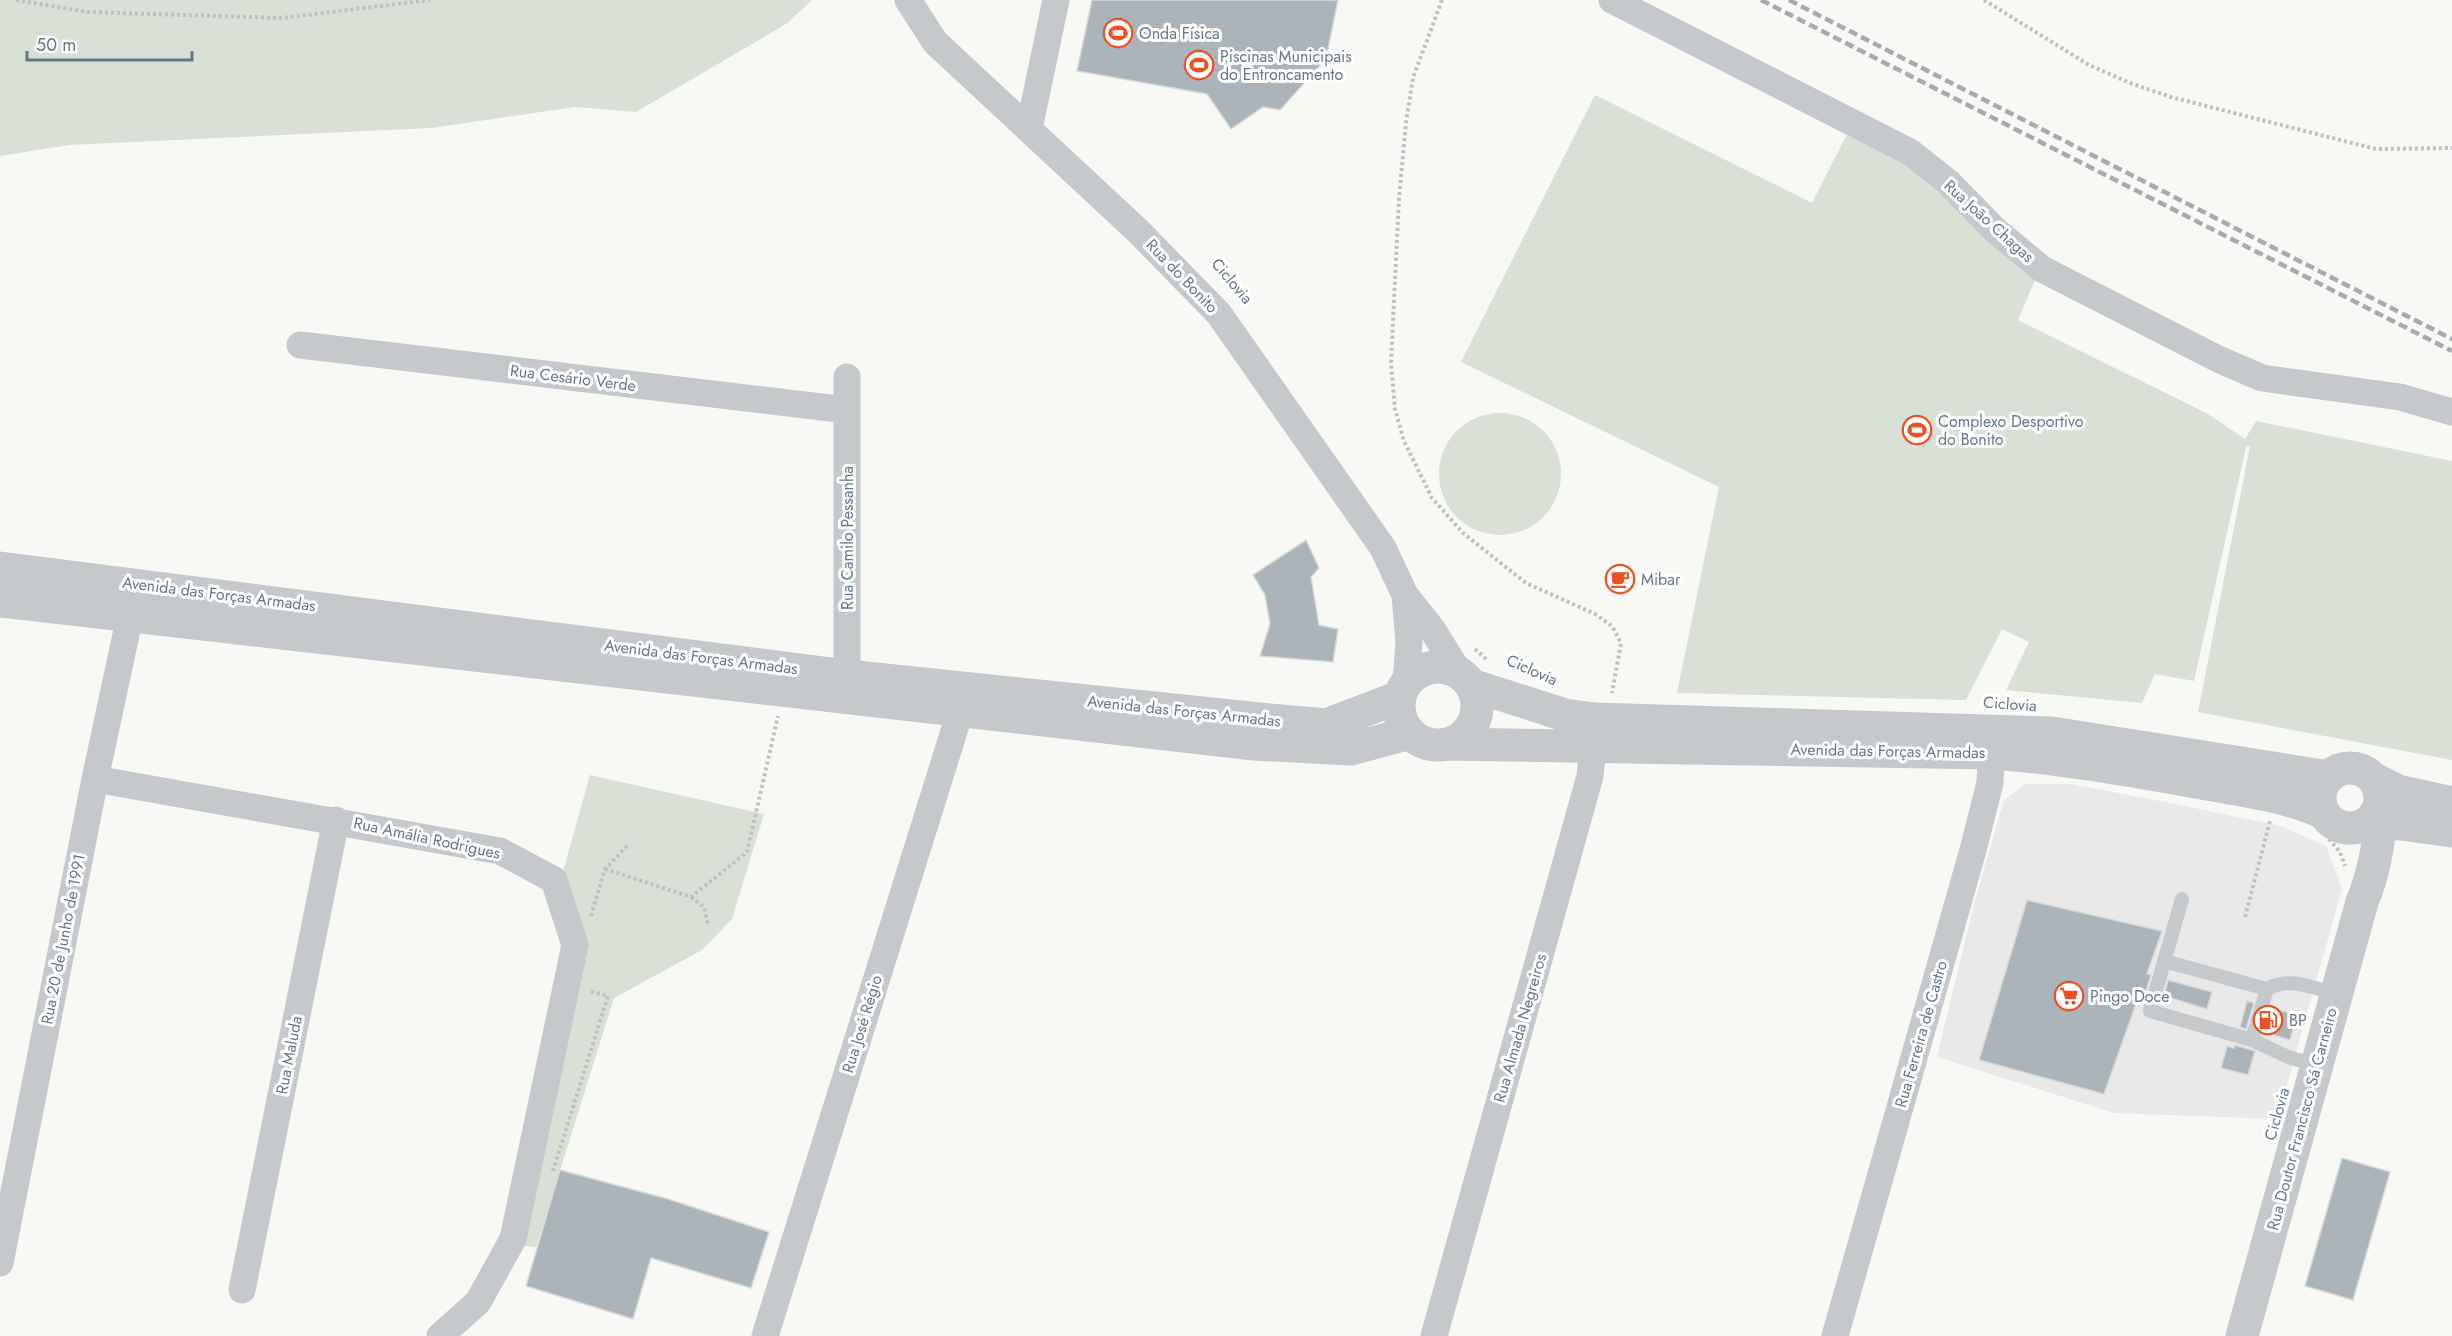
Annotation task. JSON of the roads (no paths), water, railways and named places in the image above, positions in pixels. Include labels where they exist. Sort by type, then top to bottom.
[{"type":"street","name":"Rua do Bonito","points":[[908,0],[936,42],[1139,232],[1219,314],[1383,548],[1404,595],[1474,675]]},
{"type":"street","points":[[1029,129],[1056,0]]},
{"type":"street","name":"Rua João Chagas","points":[[1612,0],[1910,152],[1948,182],[1995,230],[2042,269],[2218,359],[2262,378],[2400,397],[2452,412]]},
{"type":"street","name":"Rua Cesário Verde","points":[[300,345],[847,410]]},
{"type":"street","name":"Rua Camilo Pessanha","points":[[847,377],[847,688]]},
{"type":"street","name":"Avenida das Forças Armadas","points":[[0,568],[847,688],[1326,725],[1403,690]]},
{"type":"street","name":"Rua do Bonito","points":[[1403,690],[1409,642],[1404,595]]},
{"type":"street","name":"Avenida das Forças Armadas","points":[[0,601],[783,691],[847,688],[960,712],[1254,744],[1351,749],[1410,733]]},
{"type":"street","name":"Rua 20 de Junho de 1991","points":[[0,1263],[95,778],[130,616]]},
{"type":"street","points":[[1443,668],[1474,675],[1477,709],[1474,722],[1457,740],[1444,744],[1426,743],[1410,733],[1403,722],[1403,690],[1414,675],[1425,669],[1443,668]]},
{"type":"street","name":"Avenida das Forças Armadas","points":[[1474,675],[1565,715],[1600,722],[1992,741],[2073,736],[2365,772],[2373,798],[2401,824],[2452,831]]},
{"type":"street","name":"Rua José Régio","points":[[765,1336],[960,712]]},
{"type":"street","name":"Avenida das Forças Armadas","points":[[1444,744],[1600,722]]},
{"type":"street","name":"Rua Almada Negreiros","points":[[1434,1336],[1590,776],[1600,722]]},
{"type":"street","name":"Avenida das Forças Armadas","points":[[1992,741],[2070,761],[2274,803],[2292,800],[2325,822],[2348,828],[2373,798],[2398,791],[2452,803]]},
{"type":"street","name":"Rua Ferreira de Castro","points":[[1835,1336],[1973,850],[1990,783],[1992,741]]},
{"type":"street","points":[[2333,767],[2320,795],[2325,822],[2356,856],[2362,874],[2362,902]]},
{"type":"street","name":"Rua Amália Rodrigues","points":[[95,778],[500,850],[554,880],[575,945],[513,1239],[478,1302],[440,1336]]},
{"type":"street","points":[[2362,902],[2373,876],[2373,798]]},
{"type":"street","name":"Rua Maluda","points":[[242,1290],[336,820]]},
{"type":"street","name":"Rua Doutor Francisco Sá Carneiro","points":[[2242,1336],[2362,902]]},
{"type":"lane","points":[[2182,899],[2150,1011],[2252,1040],[2288,1057],[2316,1065]]},
{"type":"lane","points":[[2164,961],[2267,988],[2288,981],[2336,994]]},
{"type":"lane","points":[[2252,1040],[2267,988]]},
{"type":"railway","points":[[1761,0],[2452,351]]},
{"type":"railway","points":[[1789,0],[2452,339]]},
{"type":"place","name":"Onda Física","points":[[1118,33]]},
{"type":"place","name":"Piscinas Municipais do Entroncamento","points":[[1199,65]]},
{"type":"place","name":"Complexo Desportivo do Bonito","points":[[1917,430]]},
{"type":"place","name":"Mibar","points":[[1620,579]]},
{"type":"place","name":"Pingo Doce","points":[[2069,996]]},
{"type":"place","name":"BP","points":[[2268,1020]]}]
